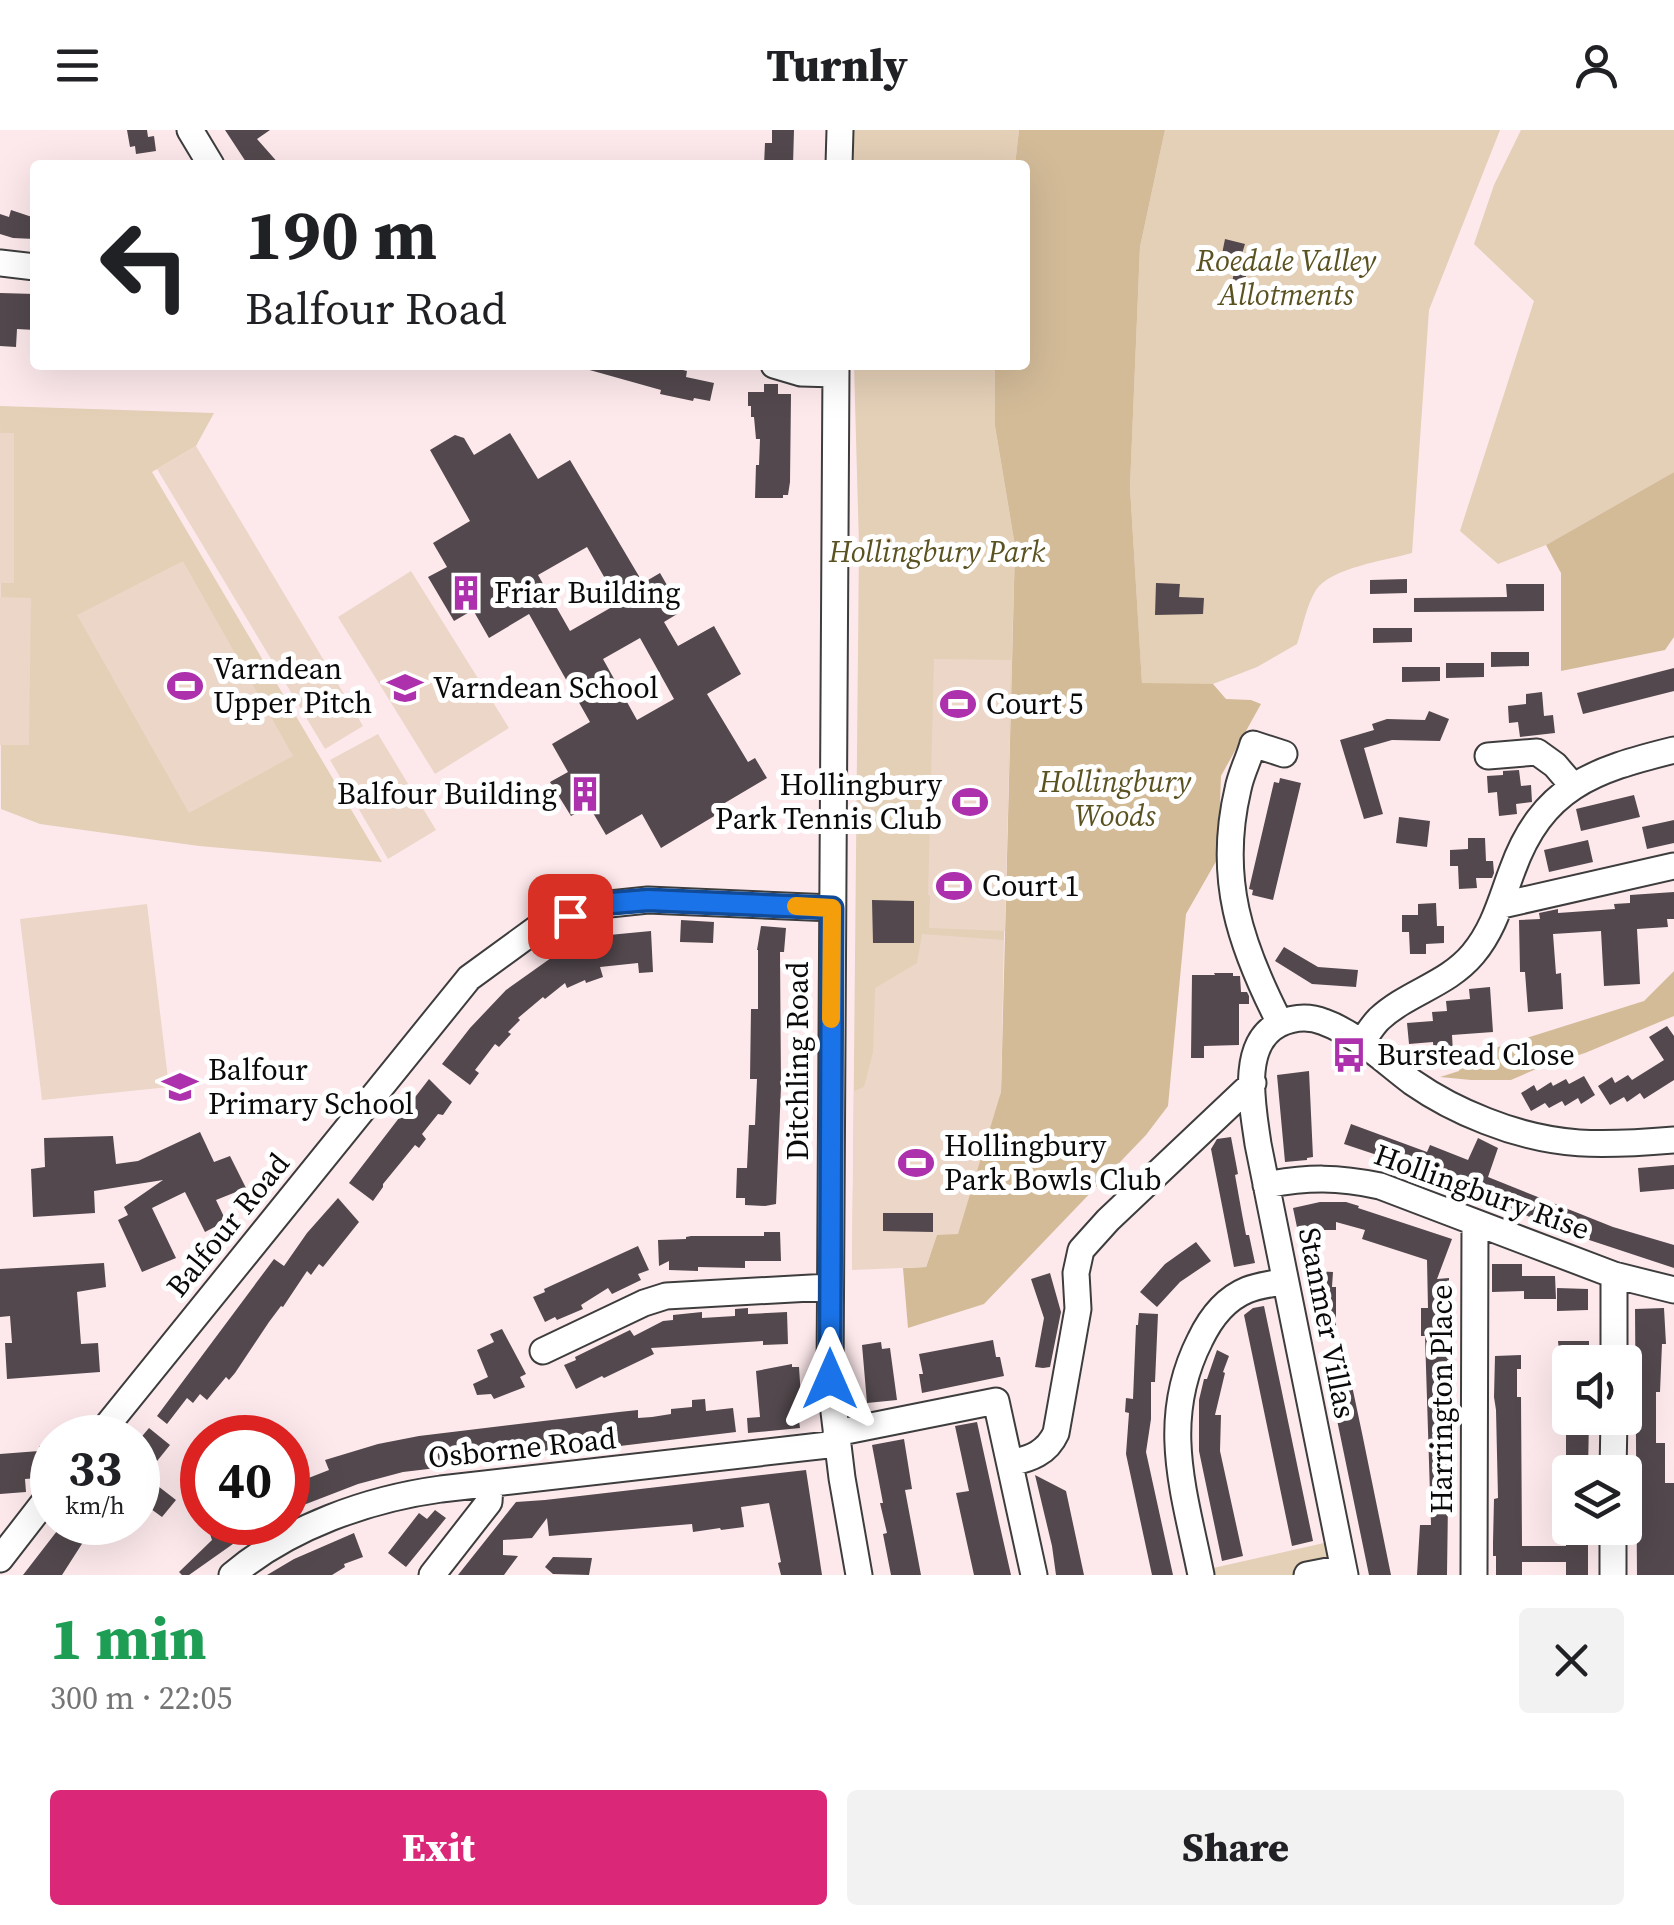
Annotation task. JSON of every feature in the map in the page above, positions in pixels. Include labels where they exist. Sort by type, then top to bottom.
[{"type":"street","points":[[190,130],[207,160]]},
{"type":"street","points":[[839,160],[840,130]]},
{"type":"street","points":[[0,263],[30,266]]},
{"type":"street","points":[[793,370],[824,370]]},
{"type":"street","name":"Ditchling Road","points":[[836,370],[830,1379],[836,1439],[860,1575]]},
{"type":"street","points":[[1280,1023],[1241,936],[1230,858],[1238,786],[1253,744],[1284,754]]},
{"type":"street","points":[[1361,1043],[1392,1008],[1440,983],[1465,962],[1502,905],[1525,839],[1553,801],[1599,772],[1674,750]]},
{"type":"street","points":[[1488,756],[1537,752],[1573,786]]},
{"type":"street","points":[[1502,905],[1674,866]]},
{"type":"street","name":"Balfour Road","points":[[116,1415],[469,978],[539,927],[600,904],[663,900],[832,908]]},
{"type":"street","points":[[1034,1575],[1010,1463],[1036,1456],[1056,1434],[1078,1309],[1077,1262],[1087,1240],[1253,1083],[1256,1051],[1268,1032],[1280,1023],[1297,1018],[1319,1020],[1361,1043],[1457,1109],[1544,1140],[1612,1145],[1674,1140]]},
{"type":"street","name":"Stanmer Villas","points":[[1253,1083],[1266,1185],[1344,1571]]},
{"type":"street","name":"Hollingbury Rise","points":[[1266,1185],[1306,1178],[1346,1178],[1380,1186],[1614,1275],[1674,1290]]},
{"type":"street","name":"Harrington Place","points":[[1474,1575],[1475,1223]]},
{"type":"street","points":[[1614,1275],[1614,1345]]},
{"type":"street","points":[[1201,1575],[1176,1439],[1179,1396],[1188,1366],[1209,1324],[1227,1303],[1249,1289],[1285,1281]]},
{"type":"street","points":[[541,1352],[666,1296],[830,1287]]},
{"type":"street","name":"Osborne Road","points":[[232,1575],[267,1550],[324,1521],[399,1496],[836,1439],[996,1401],[1010,1463]]},
{"type":"street","points":[[432,1575],[489,1502],[490,1484]]},
{"type":"street","points":[[0,1559],[13,1525]]},
{"type":"street","points":[[1613,1545],[1613,1575]]},
{"type":"street","points":[[1307,1575],[1344,1571]]},
{"type":"green space","points":[[854,130],[1019,130],[1016,160],[853,160]]},
{"type":"green space","name":"Hollingbury Woods","points":[[1019,130],[1165,130],[1140,247],[1130,487],[1142,683],[1213,684],[1226,699],[1261,704],[1221,776],[1218,858],[1186,914],[1168,1106],[1146,1135],[984,1304],[908,1328],[903,1268],[926,1267],[1001,1092],[1015,546],[995,426],[995,370],[1030,370],[1030,160],[1016,160]]},
{"type":"green space","name":"Roedale Valley Allotments","points":[[1165,130],[1500,130],[1429,310],[1412,553],[1346,570],[1323,582],[1310,603],[1297,644],[1257,667],[1213,684],[1142,684],[1130,487],[1140,247]]},
{"type":"green space","points":[[1521,130],[1674,130],[1674,472],[1546,545],[1498,564],[1460,531],[1534,301],[1474,244],[1494,185]]},
{"type":"green space","name":"Hollingbury Park","points":[[854,370],[995,370],[995,426],[1015,546],[1004,940],[852,1270],[859,545]]},
{"type":"green space","points":[[0,406],[214,413],[196,446],[152,472],[382,862],[199,846],[40,824],[1,809]]},
{"type":"green space","points":[[1674,472],[1674,637],[1665,650],[1561,671],[1561,573],[1546,545]]},
{"type":"green space","points":[[1674,971],[1674,1016],[1511,1080],[1440,1077],[1459,1071],[1463,1058],[1644,1001]]},
{"type":"green space","points":[[1337,1540],[1343,1568],[1307,1575],[1201,1575],[1200,1571]]},
{"type":"shaded area","points":[[0,433],[14,433],[14,583],[0,583]]},
{"type":"shaded area","points":[[196,446],[363,726],[325,749],[157,469]]},
{"type":"shaded area","name":"Varndean Upper Pitch","points":[[183,561],[293,756],[189,813],[77,615]]},
{"type":"shaded area","points":[[411,571],[509,728],[435,774],[338,617]]},
{"type":"shaded area","points":[[0,597],[31,598],[29,745],[0,745]]},
{"type":"shaded area","name":"Hollingbury Park Tennis Club","points":[[934,659],[1011,660],[1005,931],[929,928]]},
{"type":"shaded area","points":[[378,734],[436,830],[388,859],[330,760]]},
{"type":"shaded area","points":[[147,904],[169,1087],[42,1100],[20,919]]},
{"type":"shaded area","name":"Hollingbury Park Bowls Club","points":[[922,934],[1004,940],[1001,1092],[958,1234],[937,1235],[926,1267],[852,1270],[854,1091],[864,1087],[873,1052],[875,988],[917,963]]},
{"type":"building","points":[[127,130],[147,130],[148,137],[154,136],[156,151],[136,154],[135,146],[130,147]]},
{"type":"building","points":[[225,130],[270,130],[257,139],[276,160],[245,160]]},
{"type":"building","points":[[772,130],[794,130],[793,160],[764,160],[765,143],[772,143]]},
{"type":"building","points":[[11,210],[30,216],[30,239],[0,234],[0,214],[9,217]]},
{"type":"building","points":[[1225,239],[1245,244],[1241,257],[1248,258],[1245,286],[1232,284],[1234,271],[1219,269]]},
{"type":"building","points":[[0,293],[30,294],[30,330],[17,329],[16,347],[0,346]]},
{"type":"building","points":[[590,370],[683,370],[687,371],[686,377],[714,383],[710,401],[660,394],[661,390]]},
{"type":"building","points":[[764,384],[778,384],[778,394],[791,394],[790,482],[788,495],[783,498],[755,498],[760,439],[756,439],[748,392],[764,392]]},
{"type":"building","name":"Varndean School","points":[[510,433],[538,479],[570,460],[643,583],[660,573],[682,611],[664,622],[678,646],[714,626],[741,674],[707,694],[748,762],[755,758],[767,778],[718,807],[721,812],[661,848],[642,814],[606,835],[589,806],[571,816],[550,782],[568,772],[552,744],[590,722],[529,614],[489,638],[473,610],[454,621],[428,577],[447,567],[433,543],[470,521],[430,450],[455,435],[464,438],[474,455]],"holes":[[[587,547],[619,603],[570,631],[538,575]],[[640,638],[674,699],[637,720],[603,659]]]},
{"type":"building","points":[[1407,579],[1407,593],[1370,594],[1370,580]]},
{"type":"building","points":[[1156,583],[1180,584],[1179,597],[1204,598],[1203,614],[1155,615]]},
{"type":"building","points":[[1506,584],[1544,584],[1544,611],[1414,612],[1414,598],[1507,597]]},
{"type":"building","points":[[1373,628],[1412,628],[1412,642],[1373,643]]},
{"type":"building","points":[[1491,652],[1529,652],[1529,666],[1491,667]]},
{"type":"building","points":[[1446,663],[1484,663],[1484,677],[1446,678]]},
{"type":"building","points":[[1402,667],[1440,667],[1440,681],[1402,682]]},
{"type":"building","points":[[1674,668],[1674,691],[1583,714],[1577,693]]},
{"type":"building","points":[[1542,692],[1544,716],[1553,715],[1555,733],[1520,737],[1518,722],[1509,723],[1508,706],[1526,704],[1526,694]]},
{"type":"building","points":[[1429,711],[1449,719],[1440,741],[1392,740],[1364,748],[1383,814],[1364,819],[1340,740],[1374,730],[1372,724],[1387,719],[1425,720]]},
{"type":"building","points":[[1519,770],[1521,786],[1531,785],[1532,802],[1516,804],[1517,814],[1499,816],[1497,792],[1488,793],[1487,776]]},
{"type":"building","points":[[1280,778],[1301,783],[1273,900],[1252,895],[1253,890],[1249,889],[1274,782],[1279,783]]},
{"type":"building","points":[[1634,795],[1640,817],[1581,831],[1576,809]]},
{"type":"building","points":[[1399,817],[1430,821],[1427,847],[1396,843]]},
{"type":"building","points":[[1674,820],[1674,843],[1647,849],[1642,827]]},
{"type":"building","points":[[1468,838],[1485,838],[1486,861],[1493,861],[1494,873],[1492,878],[1476,878],[1477,888],[1459,889],[1458,866],[1450,866],[1450,850],[1468,849]]},
{"type":"building","points":[[1588,840],[1593,862],[1549,872],[1544,850]]},
{"type":"building","points":[[1674,892],[1674,919],[1667,919],[1668,927],[1637,929],[1640,984],[1604,986],[1601,931],[1553,934],[1563,1009],[1528,1012],[1525,972],[1520,972],[1519,920],[1540,919],[1539,913],[1558,909],[1558,913],[1615,909],[1614,904],[1630,903],[1630,895]]},
{"type":"building","points":[[872,900],[914,901],[914,943],[873,943]]},
{"type":"building","points":[[1436,903],[1437,926],[1444,926],[1444,943],[1426,944],[1426,954],[1410,954],[1409,932],[1402,932],[1402,915],[1418,915],[1418,904]]},
{"type":"building","points":[[681,920],[714,922],[713,943],[680,942]]},
{"type":"building","points":[[761,926],[786,928],[784,952],[780,952],[781,1087],[776,1204],[765,1206],[745,1205],[745,1198],[736,1198],[737,1168],[747,1168],[749,1125],[755,1125],[757,1079],[750,1079],[751,1009],[758,1009],[757,950]]},
{"type":"building","points":[[651,931],[653,972],[639,973],[638,963],[600,967],[603,977],[567,988],[565,983],[518,1018],[508,1032],[511,1034],[499,1047],[495,1044],[475,1070],[479,1073],[470,1085],[442,1064],[506,990],[551,958],[609,935]]},
{"type":"building","points":[[1284,947],[1318,967],[1358,970],[1356,987],[1312,984],[1275,961]]},
{"type":"building","points":[[1192,975],[1240,976],[1241,992],[1249,996],[1249,1004],[1239,1004],[1239,1045],[1204,1046],[1204,1058],[1191,1058]]},
{"type":"building","points":[[1490,987],[1493,1032],[1452,1035],[1453,1053],[1434,1055],[1433,1042],[1409,1044],[1407,1023],[1433,1021],[1432,1012],[1447,1011],[1446,1001],[1470,999],[1469,989]]},
{"type":"building","points":[[1667,1026],[1674,1036],[1674,1080],[1644,1099],[1640,1093],[1627,1102],[1624,1097],[1610,1105],[1598,1086],[1612,1077],[1615,1083],[1628,1075],[1632,1080],[1664,1060],[1649,1037]]},
{"type":"building","points":[[1309,1071],[1313,1157],[1285,1162],[1277,1075]]},
{"type":"building","points":[[1584,1076],[1595,1095],[1581,1104],[1578,1098],[1565,1106],[1562,1101],[1549,1108],[1545,1103],[1531,1111],[1521,1093],[1534,1085],[1537,1091],[1551,1082],[1553,1086],[1566,1079],[1569,1084]]},
{"type":"building","points":[[429,1079],[452,1102],[422,1134],[426,1139],[419,1148],[415,1145],[373,1201],[349,1183]]},
{"type":"building","points":[[1351,1124],[1427,1152],[1430,1145],[1468,1160],[1478,1138],[1498,1148],[1488,1177],[1613,1227],[1674,1245],[1674,1268],[1568,1233],[1398,1162],[1344,1144]]},
{"type":"building","points":[[200,1132],[214,1162],[230,1156],[246,1188],[216,1200],[226,1221],[205,1232],[185,1192],[152,1208],[176,1258],[142,1272],[118,1220],[128,1215],[124,1207],[163,1180],[94,1191],[95,1213],[33,1217],[31,1169],[45,1167],[44,1138],[113,1136],[116,1164],[138,1161]]},
{"type":"building","points":[[1231,1137],[1246,1235],[1255,1263],[1234,1267],[1211,1149],[1217,1139]]},
{"type":"building","points":[[1674,1165],[1674,1189],[1640,1192],[1638,1168]]},
{"type":"building","points":[[338,1198],[359,1222],[323,1267],[319,1264],[311,1275],[307,1271],[229,1380],[226,1377],[207,1400],[200,1394],[193,1403],[187,1398],[167,1424],[158,1415],[274,1259],[284,1266]]},
{"type":"building","points":[[1346,1202],[1452,1239],[1437,1279],[1449,1278],[1450,1305],[1445,1305],[1445,1342],[1450,1342],[1447,1575],[1417,1575],[1420,1525],[1431,1525],[1425,1336],[1421,1336],[1421,1308],[1428,1308],[1427,1260],[1362,1239],[1365,1230],[1336,1222],[1336,1230],[1314,1230],[1299,1237],[1293,1208]]},
{"type":"building","points":[[883,1213],[933,1213],[933,1232],[883,1231]]},
{"type":"building","points":[[764,1232],[780,1232],[781,1261],[745,1261],[745,1268],[698,1267],[698,1271],[669,1270],[669,1261],[659,1266],[658,1240],[764,1236]]},
{"type":"building","points":[[1196,1242],[1211,1261],[1180,1282],[1157,1307],[1140,1292],[1165,1264]]},
{"type":"building","points":[[638,1246],[649,1270],[638,1274],[641,1280],[612,1294],[608,1288],[581,1305],[583,1309],[545,1322],[533,1297]]},
{"type":"building","points":[[104,1263],[106,1287],[77,1292],[81,1344],[98,1343],[100,1372],[7,1379],[5,1343],[12,1343],[10,1316],[0,1317],[0,1269]]},
{"type":"building","points":[[1492,1264],[1522,1264],[1522,1276],[1555,1276],[1556,1299],[1524,1299],[1524,1291],[1492,1292]]},
{"type":"building","points":[[1313,1271],[1333,1272],[1336,1328],[1319,1329],[1319,1302],[1312,1302]]},
{"type":"building","points":[[1050,1273],[1061,1312],[1050,1367],[1043,1368],[1035,1367],[1044,1318],[1031,1279]]},
{"type":"building","points":[[1557,1288],[1588,1289],[1588,1310],[1557,1311]]},
{"type":"building","points":[[1264,1306],[1313,1541],[1292,1546],[1244,1315]]},
{"type":"building","points":[[748,1308],[748,1314],[787,1312],[788,1344],[763,1345],[763,1341],[651,1348],[654,1354],[576,1389],[564,1365],[630,1330],[634,1336],[673,1320],[673,1315],[702,1312],[702,1318],[735,1316],[735,1309]]},
{"type":"building","points":[[1664,1308],[1666,1344],[1662,1344],[1660,1392],[1656,1392],[1656,1443],[1665,1443],[1665,1483],[1674,1483],[1674,1575],[1637,1575],[1637,1545],[1642,1545],[1642,1455],[1636,1455],[1636,1435],[1642,1435],[1642,1345],[1635,1345],[1635,1309]]},
{"type":"building","points":[[1139,1313],[1158,1314],[1146,1452],[1173,1575],[1152,1575],[1126,1454],[1126,1398],[1133,1399]]},
{"type":"building","points":[[502,1329],[526,1374],[520,1377],[525,1387],[494,1399],[491,1394],[477,1395],[473,1384],[488,1377],[477,1350],[494,1342],[490,1334]]},
{"type":"building","points":[[993,1340],[1004,1376],[922,1393],[919,1354]]},
{"type":"building","points":[[1558,1341],[1589,1341],[1589,1345],[1558,1345]]},
{"type":"building","points":[[881,1342],[882,1349],[890,1348],[897,1400],[867,1403],[862,1345]]},
{"type":"building","points":[[1344,1348],[1391,1575],[1369,1575],[1323,1352]]},
{"type":"building","points":[[1217,1350],[1229,1356],[1215,1415],[1221,1415],[1220,1451],[1243,1556],[1222,1561],[1199,1451],[1199,1400]]},
{"type":"building","points":[[1521,1355],[1517,1397],[1521,1397],[1522,1546],[1588,1545],[1588,1575],[1566,1575],[1566,1562],[1522,1562],[1522,1575],[1496,1575],[1495,1356]]},
{"type":"building","points":[[792,1364],[799,1367],[800,1428],[748,1433],[747,1418],[760,1417],[756,1371]]},
{"type":"building","points":[[705,1399],[706,1411],[733,1408],[736,1432],[403,1472],[310,1503],[310,1477],[329,1470],[325,1460],[378,1444],[638,1410],[638,1418],[652,1417],[671,1414],[671,1409],[692,1407],[692,1400]]},
{"type":"building","points":[[977,1422],[1011,1575],[974,1575],[956,1493],[969,1491],[955,1426]]},
{"type":"building","points":[[1566,1435],[1589,1435],[1588,1455],[1566,1455]]},
{"type":"building","points":[[160,1437],[170,1445],[160,1457]]},
{"type":"building","points":[[904,1439],[912,1489],[905,1490],[921,1575],[891,1575],[883,1534],[887,1533],[872,1445]]},
{"type":"building","points":[[30,1452],[26,1492],[0,1494],[0,1454]]},
{"type":"building","points":[[806,1470],[822,1575],[781,1575],[769,1503],[741,1507],[744,1527],[693,1532],[692,1524],[549,1536],[547,1518],[532,1538],[503,1540],[503,1555],[518,1556],[504,1575],[458,1575],[516,1502]]},
{"type":"building","points":[[1035,1475],[1066,1491],[1084,1575],[1056,1575]]},
{"type":"building","points":[[160,1488],[176,1500],[160,1516]]},
{"type":"building","points":[[435,1510],[446,1518],[406,1567],[388,1553],[419,1513],[427,1519]]},
{"type":"building","points":[[354,1533],[363,1557],[344,1564],[332,1575],[267,1575],[294,1559]]},
{"type":"building","points":[[46,1545],[81,1545],[62,1575],[23,1575]]},
{"type":"building","points":[[207,1545],[231,1545],[189,1575],[179,1572]]},
{"type":"building","points":[[553,1557],[592,1558],[589,1575],[553,1574],[545,1567]]},
{"type":"slow traffic","points":[[796,906],[832,908],[831,1019]]},
{"type":"place","name":"Friar Building","points":[[466,593]]},
{"type":"place","name":"Varndean Upper Pitch","points":[[185,686]]},
{"type":"place","name":"Varndean School","points":[[405,688]]},
{"type":"place","name":"Court 5","points":[[958,704]]},
{"type":"place","name":"Balfour Building","points":[[585,794]]},
{"type":"place","name":"Hollingbury Park Tennis Club","points":[[970,802]]},
{"type":"place","name":"Court 1","points":[[954,886]]},
{"type":"place","name":"Burstead Close","points":[[1349,1055]]},
{"type":"place","name":"Balfour Primary School","points":[[180,1087]]},
{"type":"place","name":"Hollingbury Park Bowls Club","points":[[916,1163]]},
{"type":"route","points":[[570,916],[600,904],[648,900],[832,908],[830,1379]]}]
